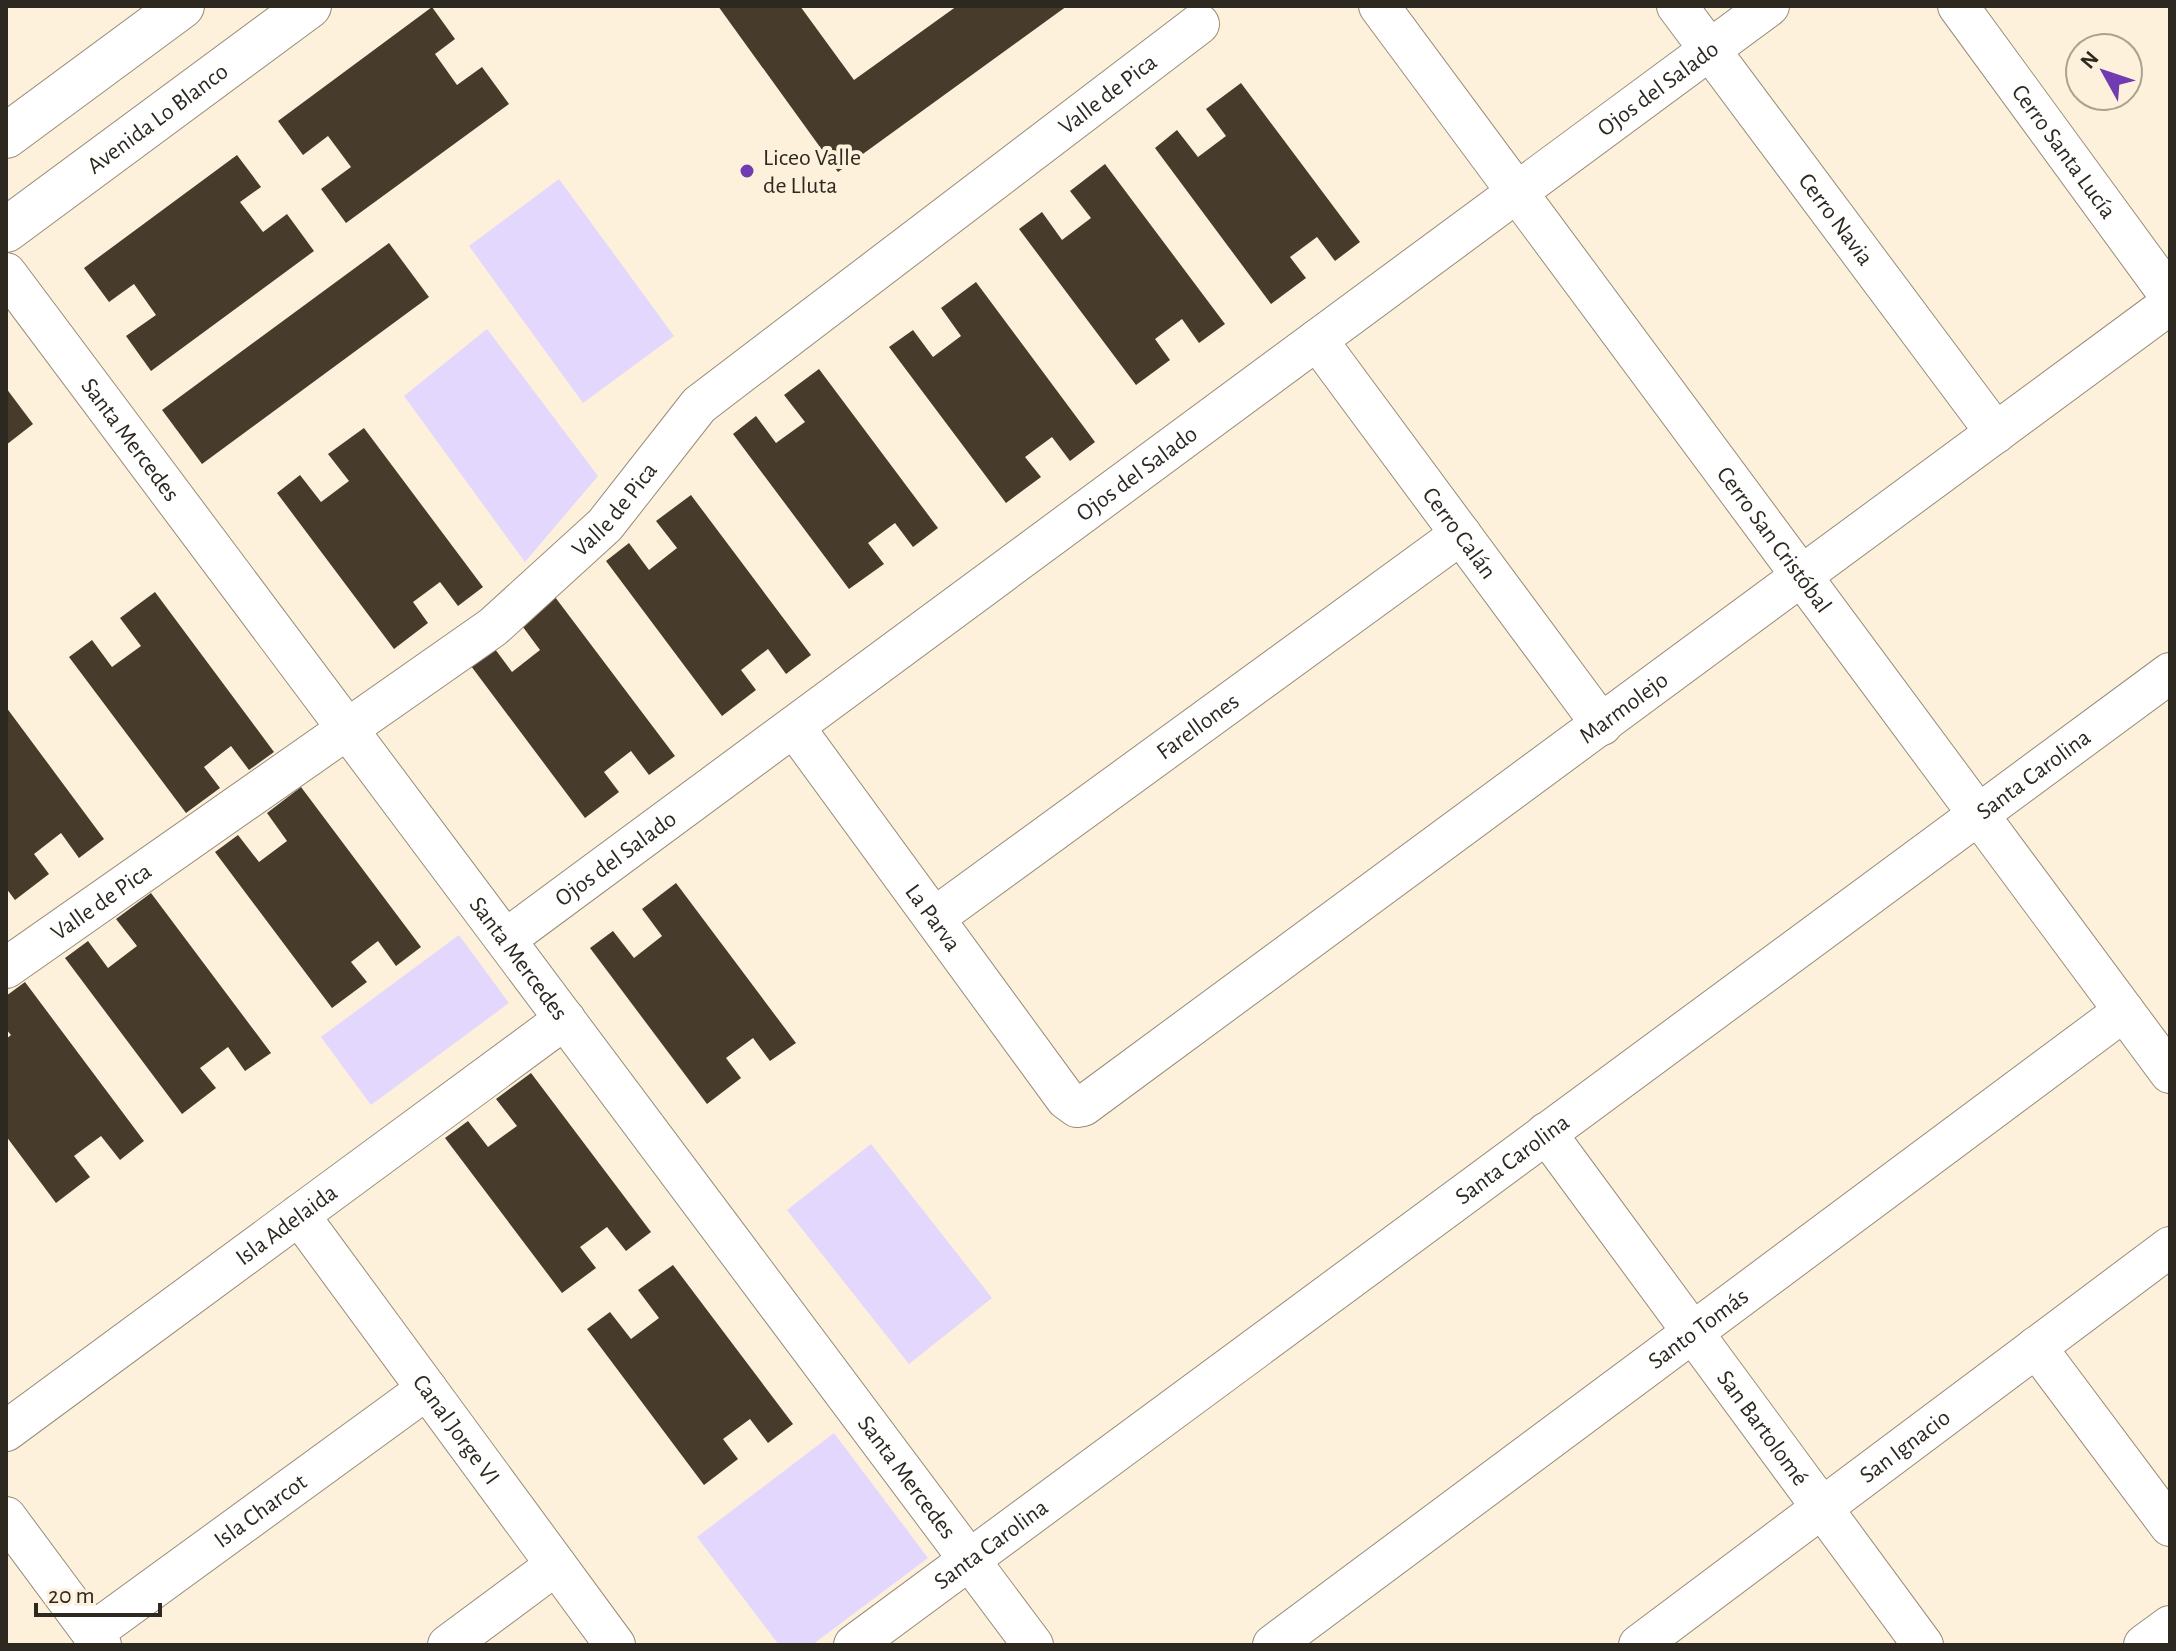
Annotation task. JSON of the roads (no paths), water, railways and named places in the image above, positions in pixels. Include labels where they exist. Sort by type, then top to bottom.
[{"type":"main road","points":[[6,136],[182,6]]},
{"type":"main road","name":"Avenida Lo Blanco","points":[[6,230],[309,6]]},
{"type":"street","name":"Cerro San Cristóbal","points":[[1379,6],[2170,1073]]},
{"type":"street","name":"Cerro Navia","points":[[1677,6],[1996,433]]},
{"type":"street","name":"Ojos del Salado","points":[[506,939],[1769,6]]},
{"type":"street","name":"Cerro Santa Lucía","points":[[1958,6],[2170,296]]},
{"type":"street","name":"Valle de Pica","points":[[6,968],[493,627],[585,546],[623,504],[677,431],[714,393],[1093,108],[1199,24]]},
{"type":"street","name":"Santa Mercedes","points":[[6,273],[1033,1645]]},
{"type":"street","name":"Marmolejo","points":[[1077,1107],[1090,1103],[2170,304]]},
{"type":"street","name":"Cerro Calán","points":[[1317,340],[1602,725]]},
{"type":"street","name":"Farellones","points":[[934,918],[1461,534]]},
{"type":"street","name":"Santa Carolina","points":[[854,1645],[2170,673]]},
{"type":"street","name":"La Parva","points":[[794,727],[1066,1099],[1077,1107]]},
{"type":"street","name":"Santo Tomás","points":[[1273,1645],[2124,1011]]},
{"type":"street","name":"Isla Adelaida","points":[[6,1431],[565,1019]]},
{"type":"street","name":"San Bartolomé","points":[[1546,1133],[1923,1645]]},
{"type":"street","name":"Canal Jorge VI","points":[[299,1215],[615,1645]]},
{"type":"street","name":"San Ignacio","points":[[1639,1645],[2170,1247]]},
{"type":"street","points":[[2036,1347],[2170,1526]]},
{"type":"street","name":"Isla Charcot","points":[[96,1639],[427,1389]]},
{"type":"street","points":[[6,1517],[96,1639]]},
{"type":"street","points":[[448,1645],[556,1565]]},
{"type":"street","points":[[2144,1645],[2170,1626]]},
{"type":"place","name":"Liceo Valle de Lluta","points":[[747,171]]}]
